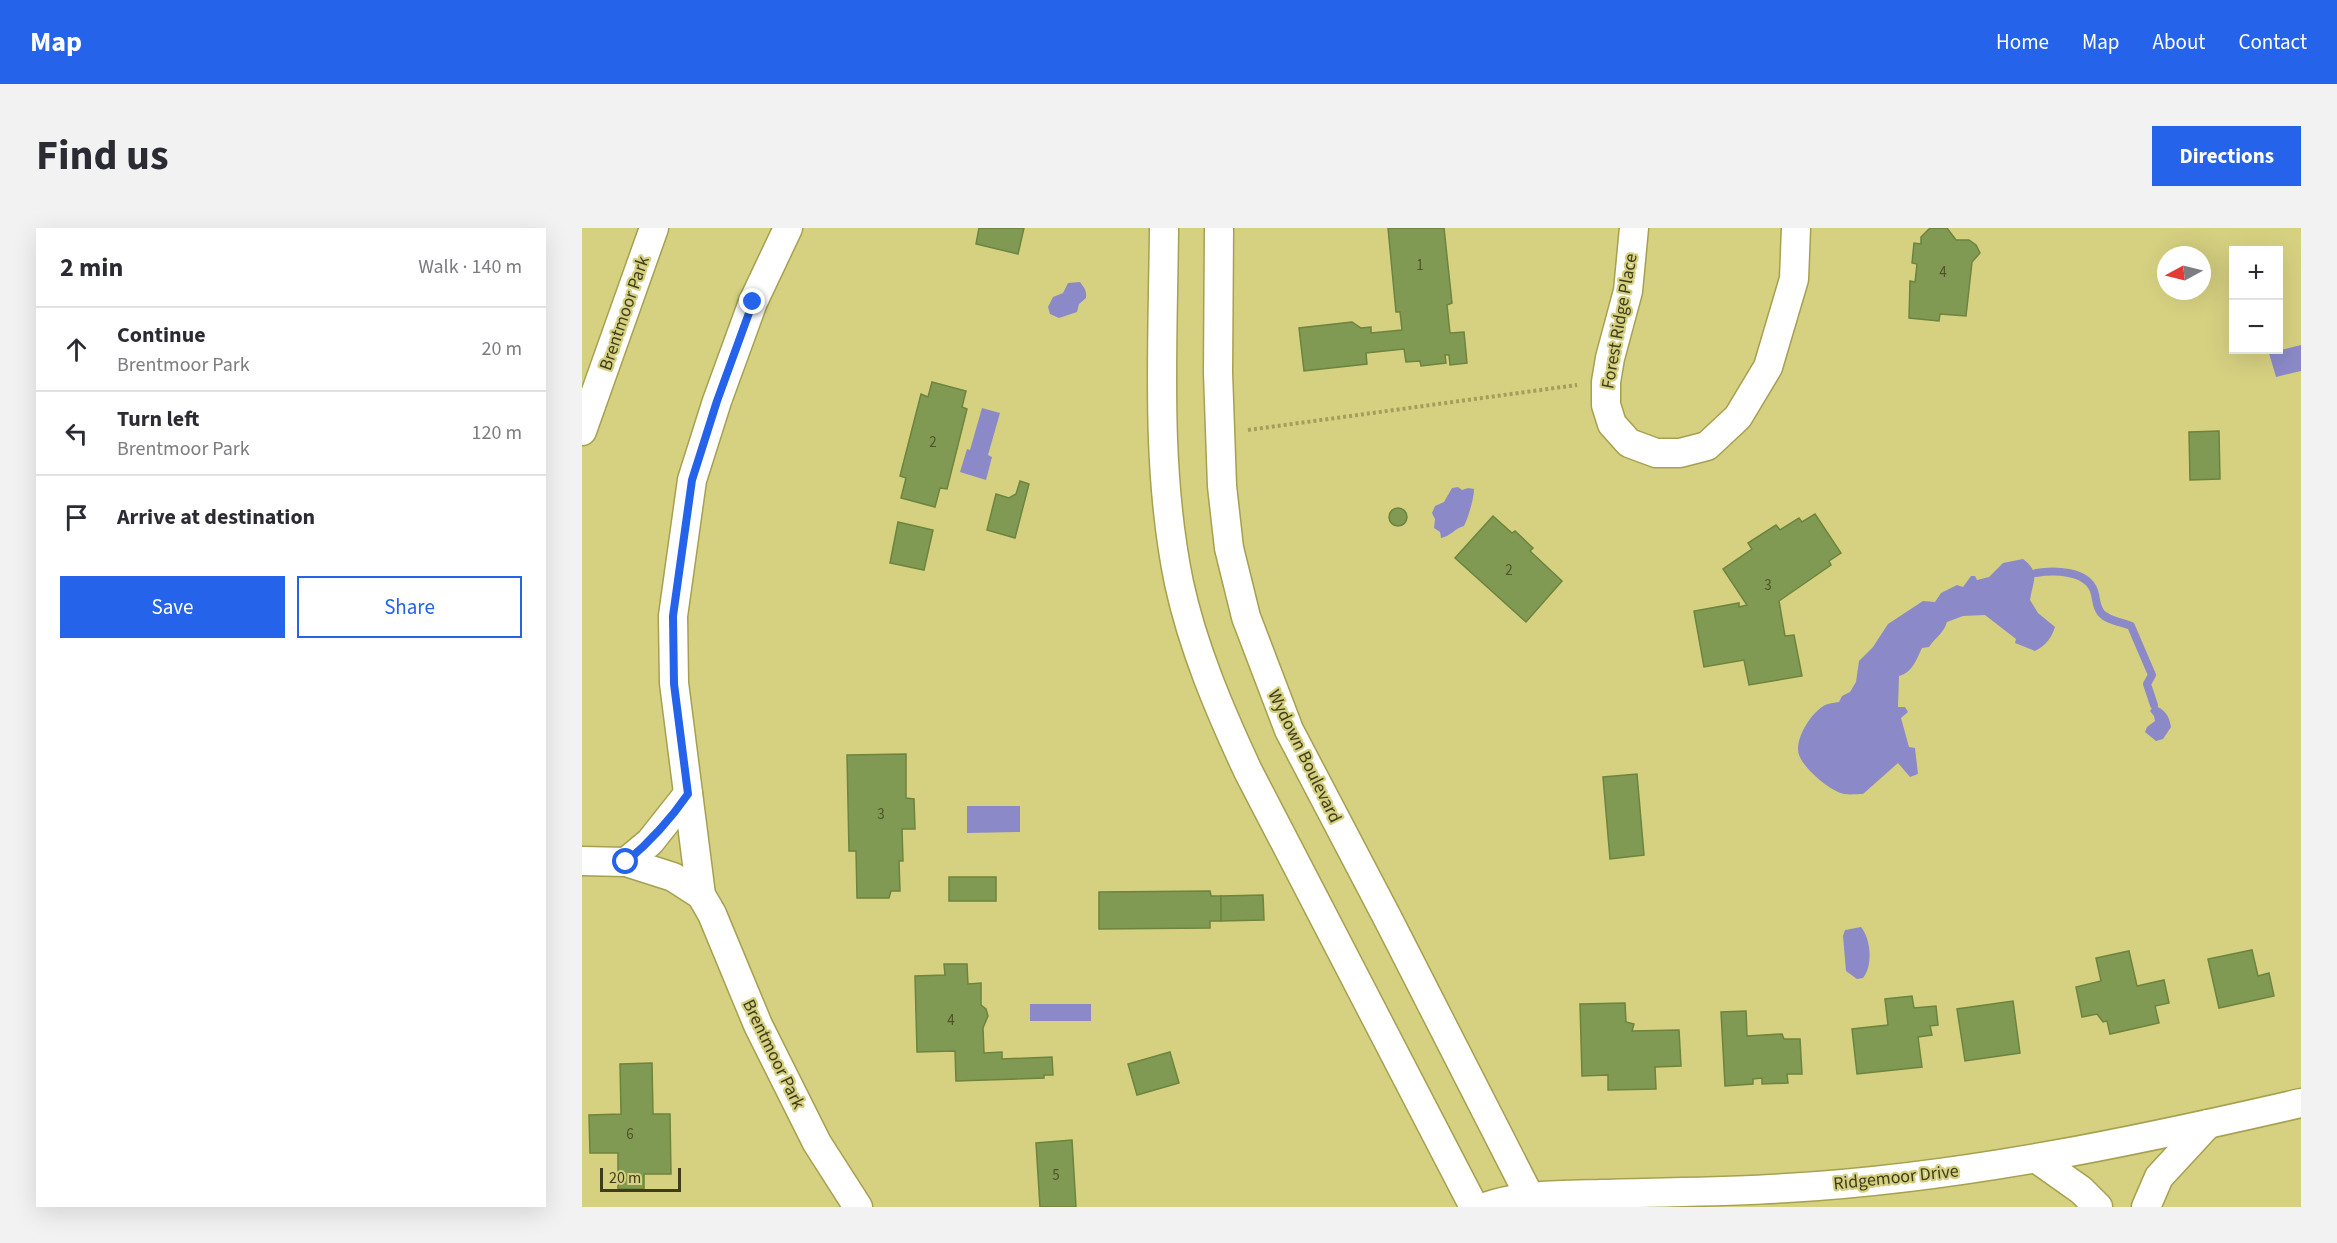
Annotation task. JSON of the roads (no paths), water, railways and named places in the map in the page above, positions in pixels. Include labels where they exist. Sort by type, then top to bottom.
[{"type":"street","name":"Brentmoor Park","points":[[582,431],[654,228]]},
{"type":"street","name":"Brentmoor Park","points":[[788,228],[753,302],[717,401],[692,480],[673,616],[674,684],[701,895],[712,914],[758,1025],[817,1143],[858,1207]]},
{"type":"street","points":[[1164,228],[1162,387],[1165,466],[1176,562],[1192,630],[1226,725],[1248,771],[1474,1207]]},
{"type":"street","name":"Wydown Boulevard","points":[[1219,228],[1218,373],[1222,486],[1229,548],[1246,617],[1289,730],[1532,1202]]},
{"type":"street","name":"Forest Ridge Place","points":[[1634,228],[1628,291],[1607,374],[1606,405],[1612,424],[1629,443],[1656,453],[1680,453],[1707,446],[1738,417],[1768,367],[1794,279],[1796,228]]},
{"type":"street","points":[[626,862],[650,842],[688,794]]},
{"type":"street","name":"Brentmoor Park","points":[[582,861],[626,862],[673,877],[701,895]]},
{"type":"street","name":"Ridgemoor Drive","points":[[1485,1207],[1532,1202],[1787,1188],[1910,1177],[2037,1159],[2301,1103]]},
{"type":"street","points":[[2145,1207],[2159,1177],[2208,1124]]},
{"type":"street","points":[[2037,1159],[2081,1190],[2098,1207]]},
{"type":"waterway","points":[[2036,573],[2060,572],[2077,575],[2090,584],[2097,605],[2104,616],[2131,626],[2152,675],[2147,684],[2154,705]]}]
